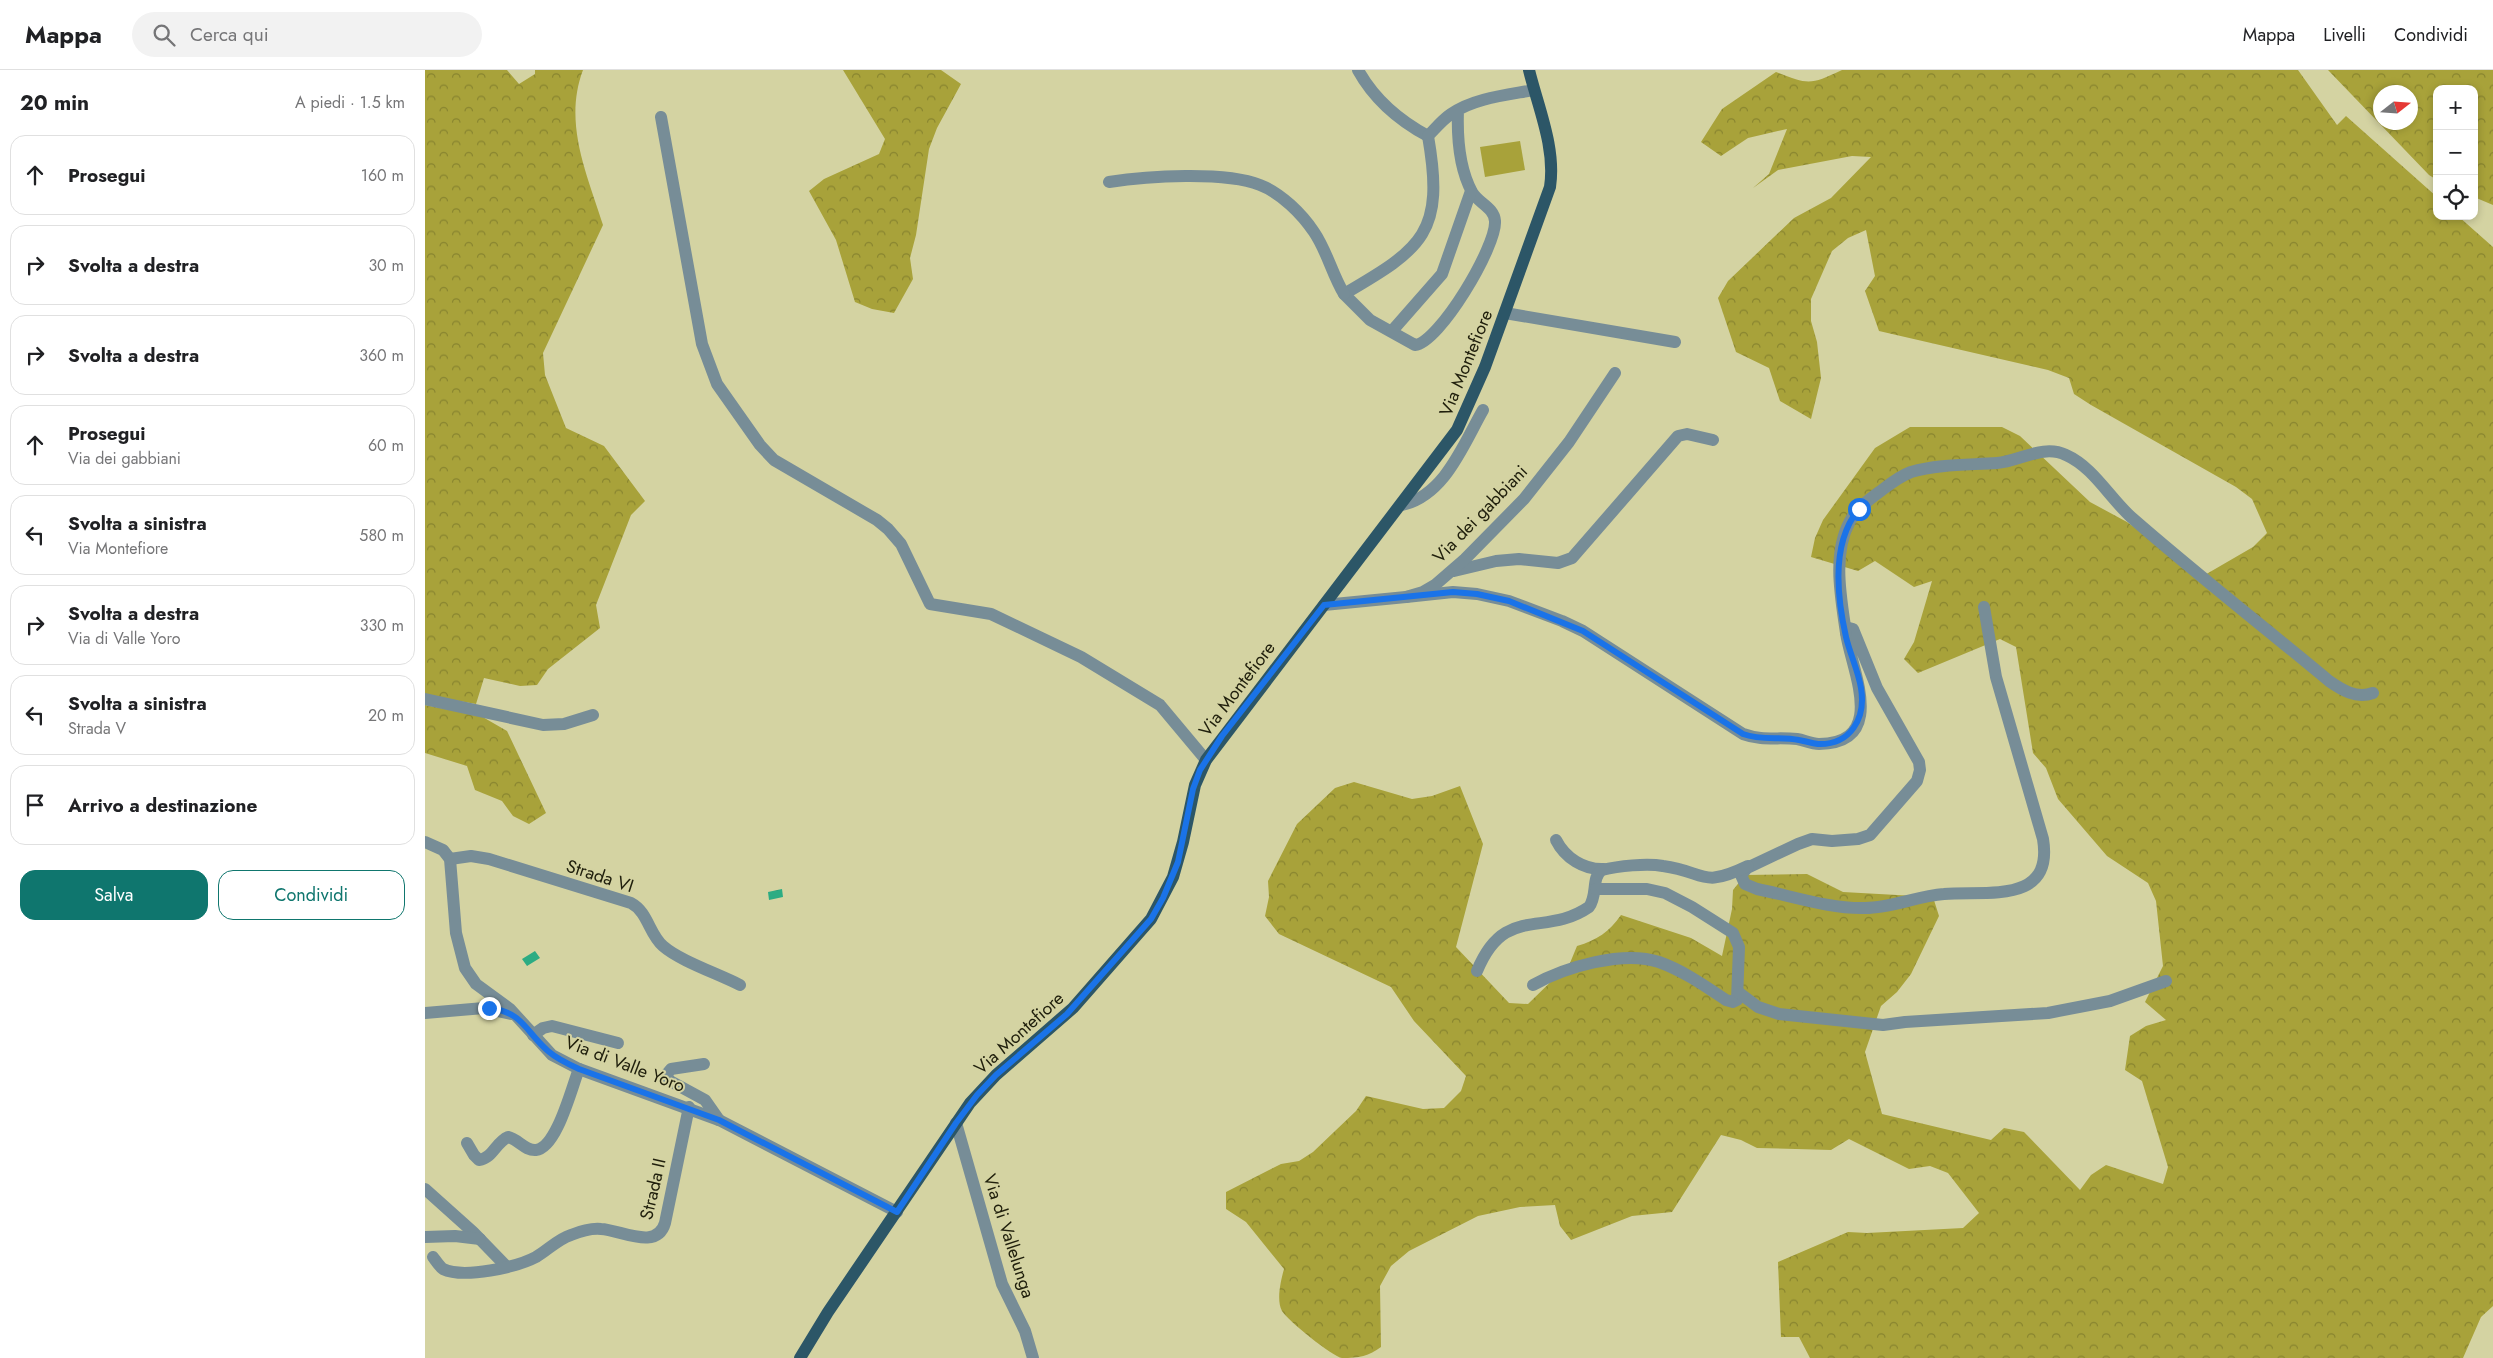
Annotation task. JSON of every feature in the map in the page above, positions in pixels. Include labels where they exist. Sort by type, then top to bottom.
[{"type":"main road","name":"Via Montefiore","points":[[800,1358],[828,1312],[956,1123],[990,1081],[1073,1008],[1151,919],[1173,877],[1183,842],[1195,785],[1207,760],[1440,455],[1460,424],[1482,376],[1547,195],[1551,179],[1549,150],[1529,70]]},
{"type":"street","points":[[1344,294],[1388,268],[1417,244],[1424,232],[1432,208],[1434,189],[1428,136],[1392,111],[1373,92],[1358,70]]},
{"type":"street","points":[[1428,136],[1447,117],[1458,110],[1476,103],[1534,90]]},
{"type":"street","points":[[1109,182],[1132,178],[1198,177],[1233,178],[1260,185],[1287,203],[1311,229],[1344,294],[1367,317],[1414,344],[1423,343],[1461,297],[1477,274],[1492,236],[1495,220],[1490,210],[1471,191],[1461,160],[1458,110]]},
{"type":"street","points":[[661,117],[704,350],[724,396],[763,449],[787,469],[877,520],[888,529],[905,552],[929,604],[991,614],[1081,657],[1160,705],[1173,717],[1191,744],[1207,760]]},
{"type":"street","points":[[1392,331],[1443,274],[1471,191]]},
{"type":"street","points":[[1505,313],[1675,342]]},
{"type":"street","name":"Via dei gabbiani","points":[[1324,605],[1405,597],[1427,590],[1449,573],[1524,499],[1569,442],[1615,373]]},
{"type":"street","points":[[1402,504],[1421,498],[1435,488],[1483,410]]},
{"type":"street","points":[[1449,573],[1496,560],[1519,559],[1558,563],[1568,560],[1585,546],[1638,480],[1678,436],[1687,434],[1713,440]]},
{"type":"street","points":[[1405,597],[1453,592],[1477,594],[1509,601],[1583,631],[1737,731],[1760,739],[1797,739],[1819,744],[1842,738],[1853,731],[1861,711],[1861,690],[1845,633],[1839,576],[1841,552],[1850,521],[1865,502],[1898,478],[1910,472],[1941,466],[2006,462],[2042,451],[2054,451],[2070,456],[2082,465],[2131,516],[2329,681],[2350,694],[2362,696],[2373,694]]},
{"type":"street","points":[[1755,863],[1744,870],[1741,875],[1743,882],[1752,888],[1856,908],[1876,907],[1943,894],[2009,892],[2032,882],[2039,873],[2043,858],[2043,839],[1996,677],[1984,607]]},
{"type":"street","points":[[1556,840],[1567,855],[1589,868],[1664,866],[1699,877],[1714,879],[1726,876],[1813,839],[1832,842],[1858,839],[1870,835],[1918,778],[1919,762],[1877,688],[1856,632],[1850,628],[1845,633]]},
{"type":"street","points":[[425,698],[543,725],[565,724],[593,715]]},
{"type":"street","points":[[425,842],[443,850],[450,859]]},
{"type":"street","name":"Strada VI","points":[[450,859],[471,856],[489,858],[631,903],[641,910],[655,937],[665,948],[740,985]]},
{"type":"street","name":"Via di Valle Yoro","points":[[450,859],[456,933],[465,968],[476,984],[507,1006],[555,1057],[579,1069],[689,1107],[719,1120],[897,1212]]},
{"type":"street","points":[[1477,971],[1485,952],[1500,936],[1516,927],[1577,914],[1589,907],[1594,899],[1597,874],[1604,869]]},
{"type":"street","points":[[1533,985],[1566,969],[1603,962],[1635,959],[1653,961],[1673,968],[1730,1002],[1737,1000],[1739,992],[1739,947],[1733,933],[1688,904],[1665,893],[1647,889],[1595,889]]},
{"type":"street","points":[[1739,992],[1758,1007],[1779,1014],[1883,1025],[2048,1013],[2110,1001],[2166,981]]},
{"type":"street","points":[[425,1013],[483,1008],[503,1011],[519,1018]]},
{"type":"street","points":[[533,1035],[543,1028],[551,1026],[618,1043]]},
{"type":"street","points":[[703,1064],[671,1069],[666,1075],[670,1081],[705,1100],[719,1120]]},
{"type":"street","points":[[467,1144],[479,1160],[488,1157],[502,1140],[508,1137],[530,1149],[541,1149],[556,1131],[579,1069]]},
{"type":"street","name":"Strada II","points":[[433,1257],[440,1266],[450,1271],[484,1272],[531,1259],[564,1238],[588,1230],[608,1230],[646,1238],[661,1234],[665,1223],[689,1107]]},
{"type":"street","name":"Via di Vallelunga","points":[[956,1123],[1002,1284],[1025,1331],[1033,1358]]},
{"type":"street","points":[[425,1189],[481,1240],[507,1267]]},
{"type":"street","points":[[425,1237],[455,1236],[481,1240]]},
{"type":"green space","points":[[425,70],[507,70],[519,84],[535,74],[535,70],[583,70],[577,90],[575,109],[576,129],[584,168],[603,225],[543,353],[545,375],[566,428],[604,446],[645,501],[631,515],[596,605],[600,628],[548,669],[537,685],[520,686],[484,678],[476,704],[425,695]]},
{"type":"green space","points":[[843,70],[941,70],[961,84],[937,128],[929,149],[916,235],[910,258],[913,279],[894,313],[872,309],[855,302],[836,240],[809,191],[824,179],[879,154],[885,139]]},
{"type":"green space","points":[[1842,70],[2298,70],[2337,125],[2346,116],[2433,193],[2433,220],[2463,220],[2493,247],[2493,1306],[2481,1317],[2463,1358],[1810,1358],[1799,1337],[1781,1337],[1778,1262],[1848,1232],[1867,1233],[1963,1228],[1979,1213],[1948,1173],[1930,1166],[1909,1169],[1849,1139],[1831,1150],[1757,1148],[1741,1140],[1721,1135],[1672,1212],[1632,1216],[1571,1240],[1560,1226],[1555,1205],[1520,1207],[1478,1216],[1409,1251],[1391,1266],[1380,1286],[1381,1347],[1372,1353],[1354,1358],[1342,1358],[1330,1352],[1286,1316],[1282,1311],[1279,1301],[1284,1269],[1246,1222],[1226,1209],[1226,1192],[1281,1164],[1299,1161],[1313,1152],[1356,1111],[1366,1096],[1423,1109],[1444,1108],[1461,1091],[1466,1076],[1414,1021],[1391,987],[1279,934],[1265,916],[1269,897],[1268,881],[1297,824],[1335,788],[1354,782],[1412,799],[1432,796],[1460,786],[1483,844],[1456,947],[1509,1003],[1528,1004],[1570,963],[1577,946],[1602,935],[1621,915],[1691,938],[1722,956],[1732,909],[1733,890],[1745,875],[1807,874],[1843,892],[1933,897],[1939,916],[1911,974],[1897,992],[1881,1006],[1865,1052],[1882,1114],[1991,1140],[2004,1128],[2024,1132],[2080,1190],[2091,1175],[2106,1165],[2163,1184],[2168,1167],[2142,1081],[2125,1070],[2130,1036],[2146,1026],[2166,1020],[2145,1002],[2163,966],[2156,901],[2148,883],[2107,856],[2058,799],[2046,768],[2033,753],[2016,647],[2000,639],[1918,673],[1904,659],[1914,642],[1932,581],[1914,587],[1875,561],[1858,571],[1811,557],[1815,538],[1823,520],[1875,448],[1910,427],[2002,427],[2020,436],[2090,502],[2127,522],[2203,576],[2253,547],[2267,533],[2252,499],[2236,487],[2074,394],[2069,378],[2048,370],[1879,331],[1865,291],[1875,276],[1866,230],[1848,238],[1832,251],[1811,299],[1811,321],[1817,342],[1821,378],[1811,419],[1780,401],[1769,368],[1736,352],[1718,298],[1728,281],[1794,218],[1831,198],[1871,157],[1852,156],[1778,170],[1753,188],[1769,174],[1787,129],[1748,138],[1721,156],[1701,142],[1722,109],[1776,72],[1809,82]]},
{"type":"green space","points":[[2328,70],[2493,70],[2493,205],[2478,199],[2478,85],[2433,85],[2433,178],[2386,130],[2418,130],[2418,85],[2373,85],[2373,117]]},
{"type":"green space","points":[[1520,141],[1525,170],[1485,177],[1480,147]]},
{"type":"green space","points":[[425,705],[481,716],[507,731],[546,813],[529,824],[513,816],[502,801],[475,790],[467,766],[425,753]]},
{"type":"water","points":[[782,889],[783,897],[769,900],[768,892]]},
{"type":"water","points":[[535,951],[540,958],[527,966],[522,959]]},
{"type":"route","points":[[489,1008],[503,1011],[519,1018],[542,1046],[557,1058],[579,1069],[689,1107],[719,1120],[897,1212],[956,1123],[977,1095],[996,1075],[1067,1014],[1151,919],[1173,877],[1178,862],[1187,828],[1193,789],[1200,770],[1222,736],[1324,605],[1336,606],[1453,592],[1492,596],[1576,627],[1743,734],[1760,739],[1797,739],[1819,744],[1833,742],[1853,731],[1859,720],[1862,703],[1860,685],[1846,637],[1839,576],[1843,541],[1850,521],[1859,509]]}]
